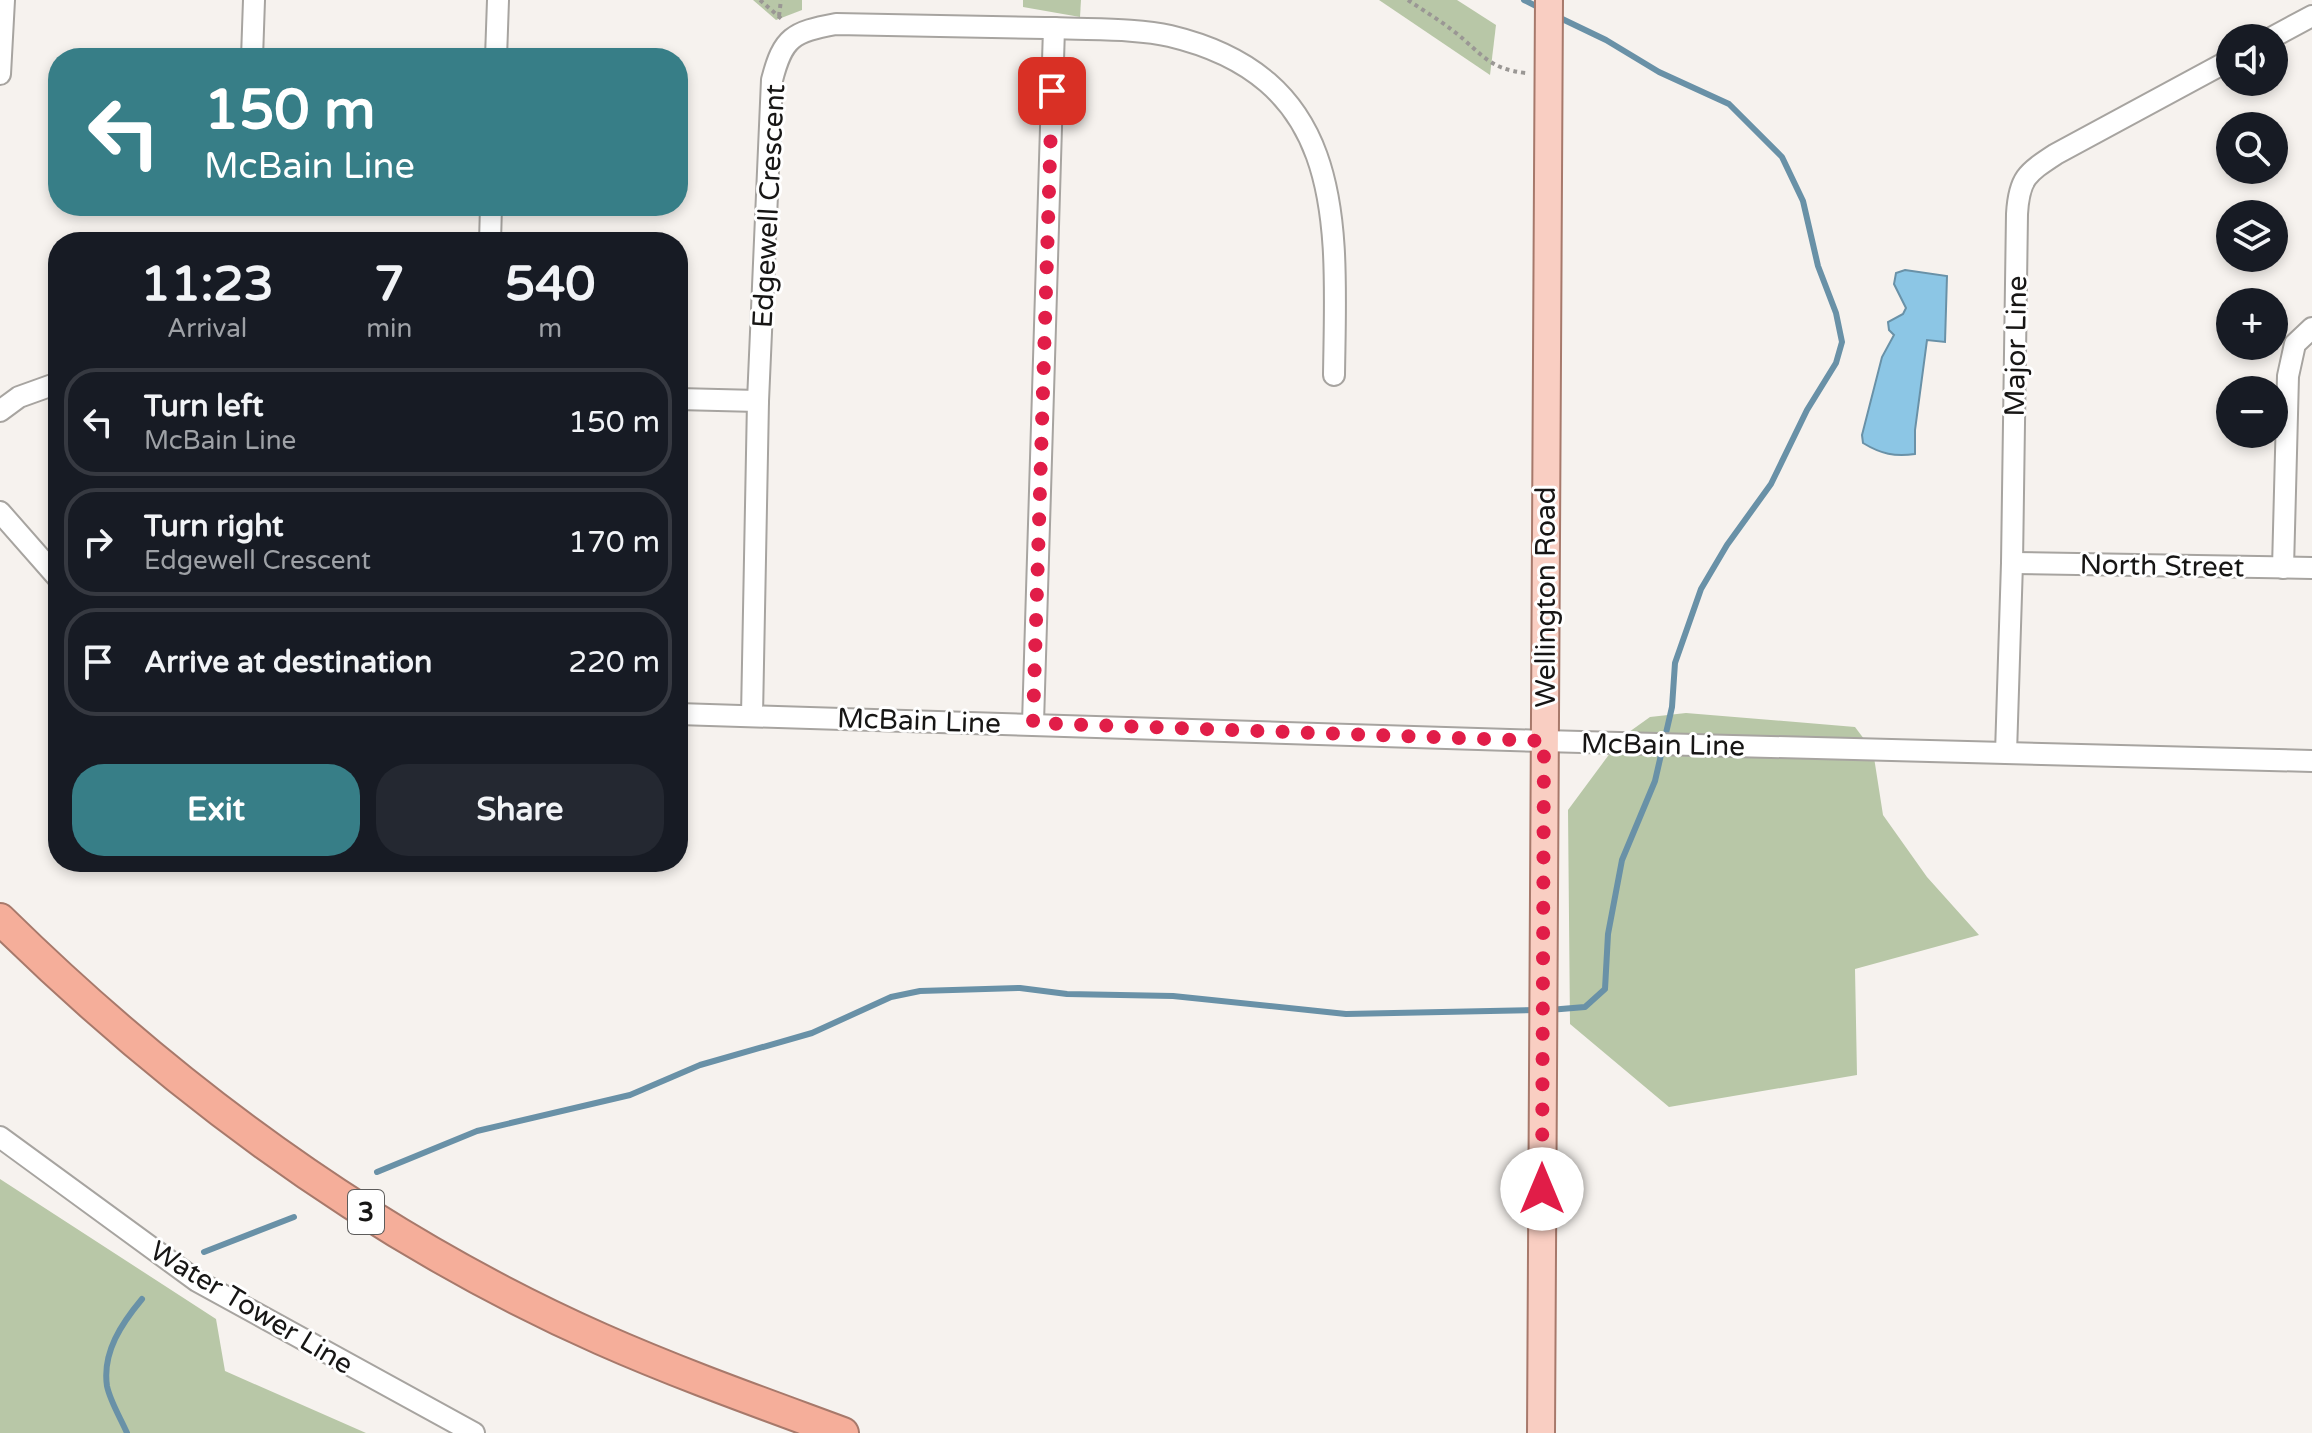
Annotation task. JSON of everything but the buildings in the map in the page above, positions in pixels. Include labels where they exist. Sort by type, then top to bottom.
[{"type":"highway","name":"3","points":[[0,919],[146,1055],[260,1142],[360,1208],[456,1265],[598,1338],[682,1374],[843,1433]]},
{"type":"highway","points":[[790,1413],[836,1433]]},
{"type":"main road","name":"Wellington Road","points":[[1541,1433],[1549,0]]},
{"type":"street","points":[[0,74],[4,0]]},
{"type":"street","points":[[252,48],[254,0]]},
{"type":"street","points":[[496,48],[498,0]]},
{"type":"street","points":[[2288,29],[2312,16]]},
{"type":"street","points":[[796,35],[807,29],[836,24],[1054,28],[1168,35],[1236,59],[1287,102],[1314,146],[1328,190],[1336,243],[1334,375]]},
{"type":"street","points":[[1033,723],[1054,28]]},
{"type":"street","name":"Edgewell Crescent","points":[[752,716],[758,401],[772,80],[778,57],[788,39],[796,35]]},
{"type":"street","name":"Major Line","points":[[2006,753],[2017,214],[2021,183],[2031,171],[2056,154],[2216,68]]},
{"type":"street","points":[[2283,568],[2288,376],[2295,344],[2312,328]]},
{"type":"street","points":[[0,411],[19,397],[48,387]]},
{"type":"street","points":[[688,399],[758,401]]},
{"type":"street","points":[[0,512],[48,567]]},
{"type":"street","name":"North Street","points":[[2012,563],[2312,568]]},
{"type":"street","name":"McBain Line","points":[[688,714],[2312,761]]},
{"type":"street","name":"Water Tower Line","points":[[0,1137],[197,1281],[474,1433]]},
{"type":"path","points":[[760,0],[796,35]]},
{"type":"path","points":[[779,16],[781,0]]},
{"type":"path","points":[[1408,0],[1466,41],[1485,61],[1509,71],[1548,75]]},
{"type":"green space","points":[[753,0],[802,0],[802,10],[776,20]]},
{"type":"green space","points":[[1023,0],[1081,0],[1080,17],[1023,7]]},
{"type":"green space","points":[[1379,0],[1457,0],[1496,25],[1490,75]]},
{"type":"green space","points":[[1686,713],[1855,727],[1873,751],[1883,815],[1927,877],[1979,935],[1855,969],[1857,1075],[1669,1107],[1570,1024],[1568,810],[1622,737],[1650,717]]},
{"type":"green space","points":[[0,1179],[216,1319],[225,1371],[366,1433],[0,1433]]},
{"type":"water","points":[[1905,270],[1947,276],[1945,342],[1927,340],[1915,430],[1915,454],[1901,455],[1870,447],[1863,443],[1862,435],[1882,357],[1894,335],[1889,330],[1888,322],[1903,314],[1906,308],[1894,284],[1896,273]]},
{"type":"waterway","points":[[1524,0],[1542,9]]},
{"type":"waterway","points":[[1549,1010],[1585,1007],[1605,989],[1608,934],[1622,860],[1655,781],[1672,707],[1675,663],[1701,589],[1727,545],[1771,484],[1807,410],[1836,363],[1842,342],[1836,313],[1818,266],[1803,201],[1782,157],[1729,104],[1659,72],[1606,40],[1556,16]]},
{"type":"waterway","points":[[377,1172],[477,1131],[630,1095],[700,1065],[812,1033],[891,997],[920,991],[1020,988],[1067,994],[1173,996],[1346,1014],[1538,1010]]},
{"type":"waterway","points":[[204,1252],[294,1217]]},
{"type":"waterway","points":[[127,1433],[108,1392],[106,1373],[115,1339],[142,1299]]},
{"type":"route","points":[[1052,91],[1033,723],[1544,741],[1542,1189]]}]
